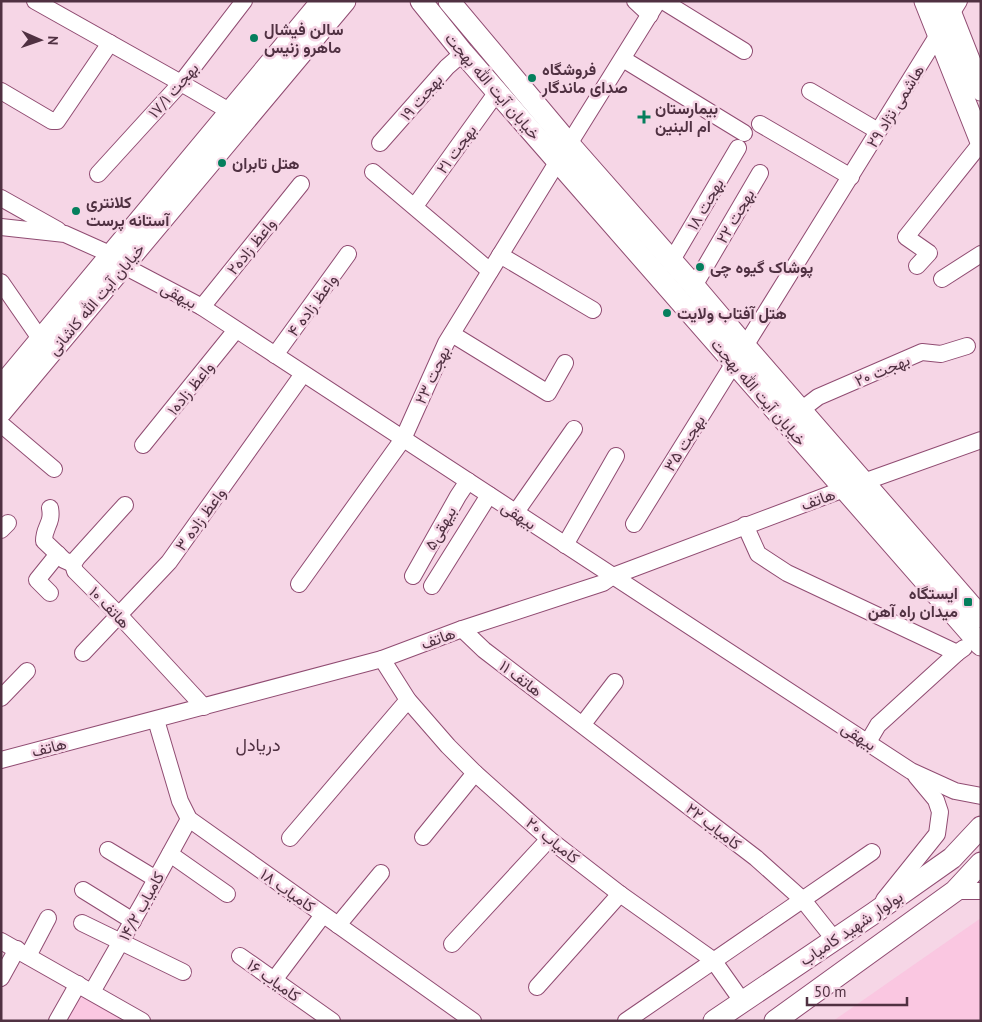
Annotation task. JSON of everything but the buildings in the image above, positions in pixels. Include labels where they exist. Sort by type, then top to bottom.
[{"type":"main road","name":"خیابان آیت الله کاشانی","points":[[1,412],[231,112],[322,1]]},
{"type":"main road","name":"خیابان آیت الله کاشانی","points":[[1,387],[41,340],[118,260],[345,1]]},
{"type":"main road","name":"خیابان آیت الله بهجت","points":[[421,1],[497,92],[564,153],[672,260],[694,286],[740,355],[801,410],[854,485],[979,643]]},
{"type":"main road","points":[[925,1],[981,142]]},
{"type":"main road","name":"خیابان آیت الله بهجت","points":[[453,4],[564,153],[854,485],[981,616]]},
{"type":"main road","points":[[952,6],[981,90]]},
{"type":"main road","name":"بولوار شهید کامیاب","points":[[714,1021],[952,858],[981,828]]},
{"type":"main road","name":"بولوار شهید کامیاب","points":[[775,1021],[955,891],[981,863]]},
{"type":"street","points":[[35,1],[231,112]]},
{"type":"street","name":"بهجت ۱۷/۱","points":[[98,174],[182,83],[244,1]]},
{"type":"street","points":[[635,1],[654,8]]},
{"type":"street","points":[[663,1],[744,51]]},
{"type":"street","name":"هاشمی نژاد ۲۹","points":[[740,355],[939,36],[952,6]]},
{"type":"street","name":"بهجت ۲۳","points":[[299,584],[403,439],[452,334],[654,8]]},
{"type":"street","points":[[1,91],[52,121],[57,120],[110,43]]},
{"type":"street","name":"بهجت ۱۹","points":[[380,144],[447,67],[463,53]]},
{"type":"street","points":[[623,59],[744,133]]},
{"type":"street","points":[[810,91],[878,132]]},
{"type":"street","name":"بهجت ۲۱","points":[[415,206],[497,92]]},
{"type":"street","points":[[760,124],[851,177]]},
{"type":"street","points":[[917,266],[929,252],[906,237],[981,142]]},
{"type":"street","name":"بهجت ۱۸","points":[[672,260],[738,148]]},
{"type":"street","points":[[373,172],[490,271]]},
{"type":"street","name":"بهجت ۲۲","points":[[694,286],[760,173]]},
{"type":"street","name":"واعظ زاده۲","points":[[202,307],[301,184]]},
{"type":"street","points":[[1,198],[65,234]]},
{"type":"street","points":[[1,227],[65,234]]},
{"type":"street","name":"بیهقی","points":[[65,234],[118,260],[202,307],[911,771]]},
{"type":"street","name":"واعظ زاده ۴","points":[[275,355],[348,254]]},
{"type":"street","points":[[942,279],[981,254]]},
{"type":"street","points":[[500,255],[593,310]]},
{"type":"street","points":[[1,282],[41,340]]},
{"type":"street","name":"واعظ زاده۱","points":[[143,445],[236,330]]},
{"type":"street","points":[[452,334],[548,393],[565,363]]},
{"type":"street","name":"بهجت ۲۰","points":[[801,410],[818,397],[922,352],[941,354],[967,346]]},
{"type":"street","name":"بهجت ۳۵","points":[[634,524],[740,355]]},
{"type":"street","name":"واعظ زاده ۳","points":[[83,653],[169,562],[303,374]]},
{"type":"street","points":[[1,424],[54,469]]},
{"type":"street","points":[[516,512],[574,429]]},
{"type":"street","name":"هاتف","points":[[1,760],[382,659],[462,629],[603,583],[613,576],[745,525],[981,440]]},
{"type":"street","points":[[565,544],[616,456]]},
{"type":"street","name":"بیهقی۵","points":[[413,576],[468,481]]},
{"type":"street","points":[[432,586],[489,495]]},
{"type":"street","points":[[73,564],[125,505]]},
{"type":"street","name":"هاتف ۱۰","points":[[50,508],[52,517],[44,534],[44,541],[64,560],[73,564],[75,571],[120,616],[204,707]]},
{"type":"street","points":[[745,525],[758,554],[787,573],[957,653]]},
{"type":"street","points":[[50,593],[37,580],[58,554]]},
{"type":"street","name":"هاتف ۱۱","points":[[462,629],[484,650],[583,724]]},
{"type":"street","points":[[868,742],[878,725],[957,653],[979,643]]},
{"type":"street","name":"کامیاب ۲۰","points":[[382,659],[408,700],[448,746],[476,773],[549,840],[620,894],[713,960],[742,1001]]},
{"type":"street","points":[[1,698],[27,671]]},
{"type":"street","points":[[583,724],[615,682]]},
{"type":"street","points":[[290,838],[408,700]]},
{"type":"street","name":"کامیاب ۱۸","points":[[156,720],[180,801],[189,819],[472,1021]]},
{"type":"street","name":"کامیاب ۲۲","points":[[583,724],[756,858],[803,900],[834,939]]},
{"type":"street","points":[[911,771],[955,792],[981,796]]},
{"type":"street","points":[[874,913],[937,834],[940,812],[936,800],[911,771]]},
{"type":"street","points":[[423,837],[476,773]]},
{"type":"street","name":"کامیاب ۱۴/۲","points":[[57,1021],[120,943],[189,819]]},
{"type":"street","points":[[452,944],[549,840]]},
{"type":"street","points":[[108,850],[156,879]]},
{"type":"street","points":[[626,1021],[872,852]]},
{"type":"street","points":[[170,854],[228,894]]},
{"type":"street","points":[[338,925],[381,873]]},
{"type":"street","points":[[955,891],[981,882]]},
{"type":"street","points":[[83,890],[133,920]]},
{"type":"street","points":[[955,891],[981,890]]},
{"type":"street","points":[[538,987],[620,894]]},
{"type":"street","points":[[274,980],[323,915]]},
{"type":"street","points":[[1,978],[48,918]]},
{"type":"street","points":[[82,923],[183,972]]},
{"type":"street","points":[[1,941],[142,1021]]},
{"type":"street","name":"کامیاب ۱۶","points":[[240,956],[332,1021]]},
{"type":"shaded area","points":[[981,918],[981,1021],[833,1021]]},
{"type":"shaded area","points":[[81,991],[134,1021],[64,1021]]},
{"type":"place","name":"سالن فیشال ماهرو زنیس","points":[[254,38]]},
{"type":"place","name":"فروشگاه صدای ماندگار","points":[[532,78]]},
{"type":"place","name":"بیمارستان ام البنین","points":[[644,117]]},
{"type":"place","name":"هتل تابران","points":[[222,163]]},
{"type":"place","name":"کلانتری آستانه پرست","points":[[76,211]]},
{"type":"place","name":"پوشاک گیوه چی","points":[[700,267]]},
{"type":"place","name":"هتل آفتاب ولایت","points":[[667,313]]},
{"type":"place","name":"ایستگاه میدان راه آهن","points":[[968,602]]},
{"type":"district","name":"دریادل","points":[[258,745]]}]
